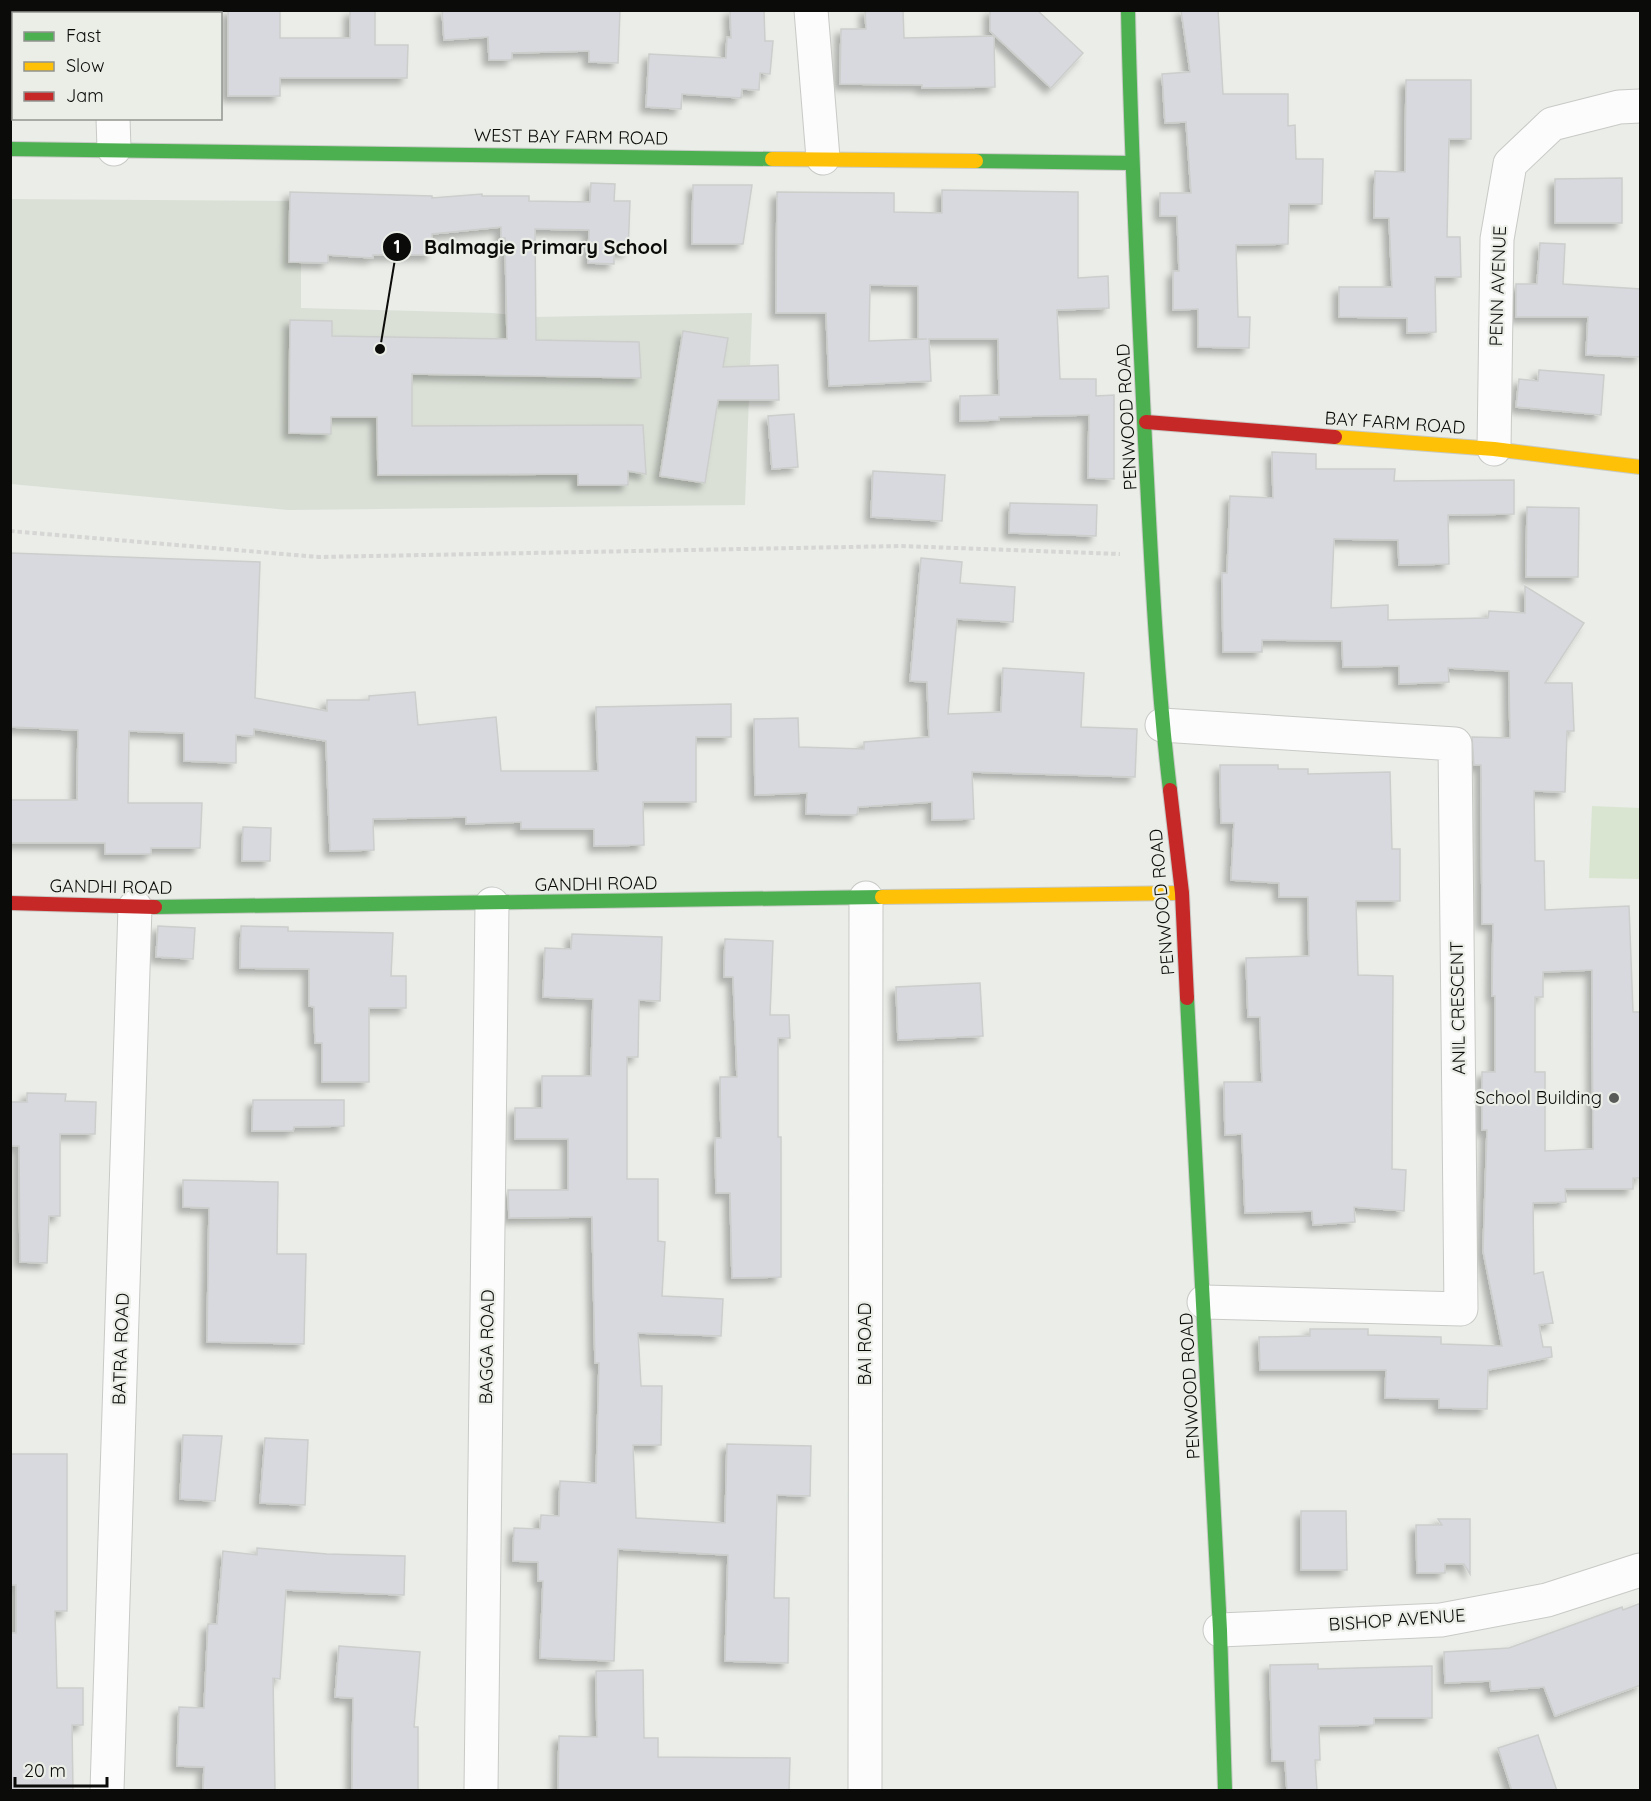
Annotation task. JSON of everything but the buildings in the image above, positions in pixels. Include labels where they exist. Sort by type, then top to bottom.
[{"type":"street","points":[[811,10],[823,158]]},
{"type":"street","name":"PENWOOD ROAD","points":[[1128,10],[1131,163],[1151,555],[1162,726],[1182,893],[1220,1630],[1225,1791]]},
{"type":"street","name":"PENN AVENUE","points":[[1494,449],[1497,239],[1510,164],[1552,124],[1619,106],[1641,106]]},
{"type":"street","name":"WEST BAY FARM ROAD","points":[[10,149],[114,134],[823,158],[1131,163]]},
{"type":"street","name":"BAY FARM ROAD","points":[[1146,422],[1494,449],[1641,467]]},
{"type":"street","name":"ANIL CRESCENT","points":[[1162,726],[1455,744],[1461,1309],[1204,1302]]},
{"type":"street","name":"GANDHI ROAD","points":[[10,903],[135,907],[492,904],[1182,893]]},
{"type":"street","name":"BAI ROAD","points":[[865,1791],[866,898]]},
{"type":"street","name":"BAGGA ROAD","points":[[481,1791],[492,904]]},
{"type":"street","name":"BATRA ROAD","points":[[107,1791],[135,907]]},
{"type":"street","name":"BISHOP AVENUE","points":[[1220,1630],[1441,1620],[1547,1600],[1641,1570]]},
{"type":"path","points":[[10,531],[319,557],[901,546],[1151,555]]},
{"type":"shaded area","points":[[10,199],[301,201],[301,308],[492,313],[532,317],[752,313],[745,505],[288,510],[11,484]]},
{"type":"green space","points":[[1592,806],[1640,808],[1640,879],[1589,878]]},
{"type":"traffic: fast","points":[[1128,10],[1149,528],[1170,790]]},
{"type":"traffic: fast","points":[[10,149],[772,159]]},
{"type":"traffic: fast","points":[[976,161],[1131,163]]},
{"type":"traffic: fast","points":[[155,907],[882,897]]},
{"type":"traffic: fast","points":[[1187,998],[1220,1630],[1225,1790]]},
{"type":"traffic: slow","points":[[772,159],[976,161]]},
{"type":"traffic: slow","points":[[1335,437],[1494,449],[1640,467]]},
{"type":"traffic: slow","points":[[882,897],[1182,893]]},
{"type":"traffic: jam","points":[[1146,422],[1335,437]]},
{"type":"traffic: jam","points":[[1170,790],[1182,893],[1187,998]]},
{"type":"traffic: jam","points":[[10,903],[155,907]]},
{"type":"place","name":"Balmagie Primary School","points":[[380,349]]},
{"type":"place","name":"School Building","points":[[1614,1098]]}]
